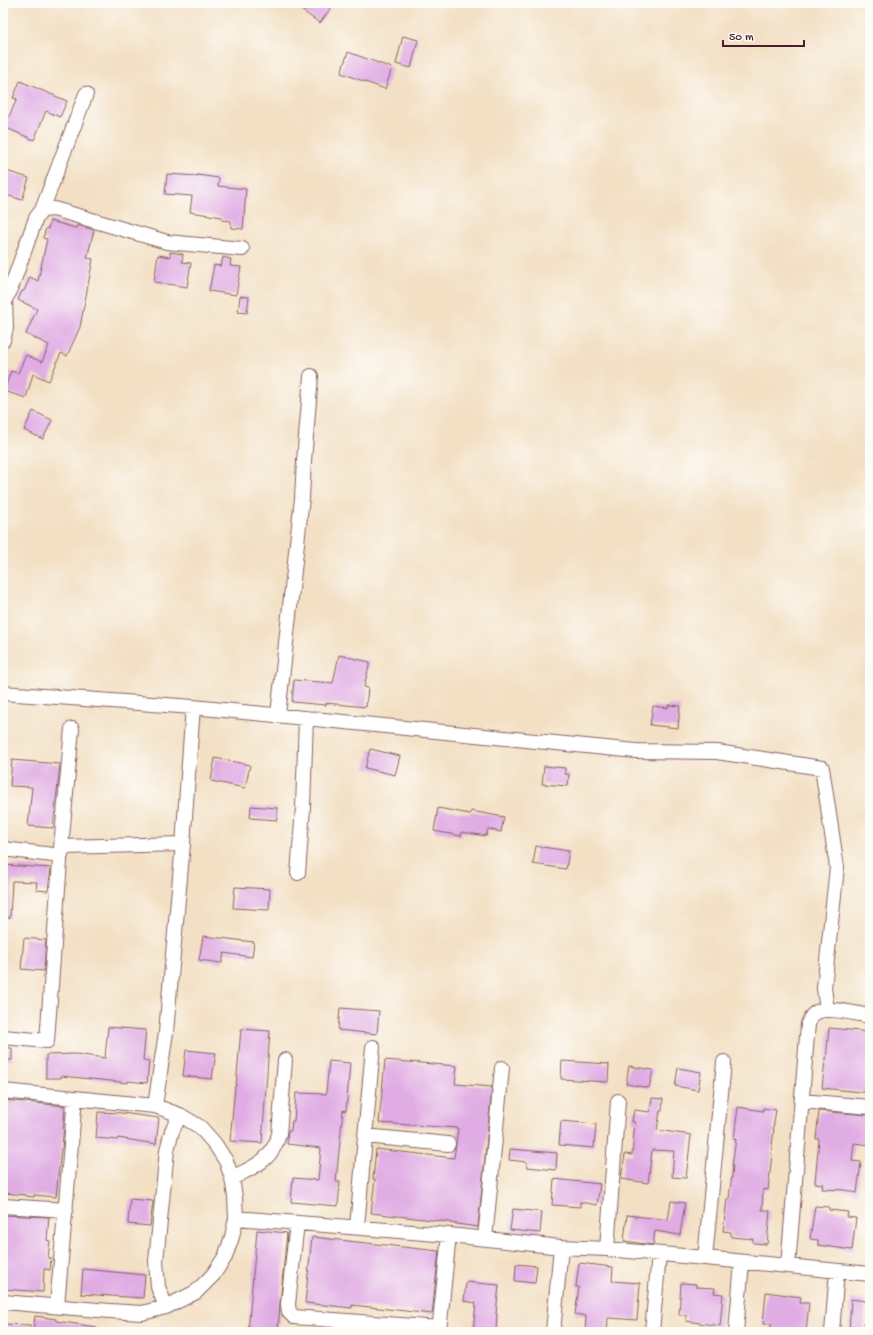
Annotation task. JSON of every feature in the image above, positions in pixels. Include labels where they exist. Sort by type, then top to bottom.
[{"type":"street","points":[[3,340],[6,328],[4,299],[10,291],[36,218],[42,210],[86,94]]},
{"type":"street","points":[[42,210],[54,209],[167,242],[242,249]]},
{"type":"street","points":[[278,715],[302,498],[311,376]]},
{"type":"street","points":[[3,693],[193,707],[636,751],[717,752],[822,768],[837,868],[824,988],[827,1010]]},
{"type":"street","points":[[155,1106],[166,1032],[183,844],[193,707]]},
{"type":"street","points":[[298,872],[306,718]]},
{"type":"street","points":[[3,1038],[47,1041],[72,730]]},
{"type":"street","points":[[3,849],[61,852],[183,844]]},
{"type":"street","points":[[788,1266],[808,1024],[811,1017],[817,1012],[827,1010],[870,1016]]},
{"type":"street","points":[[357,1227],[373,1047]]},
{"type":"street","points":[[232,1178],[266,1159],[272,1153],[276,1145],[279,1134],[285,1060]]},
{"type":"street","points":[[705,1258],[724,1062]]},
{"type":"street","points":[[485,1238],[502,1068]]},
{"type":"street","points":[[3,1091],[155,1106],[180,1115],[200,1127],[215,1144],[226,1161],[232,1178],[236,1197],[236,1218],[232,1237],[225,1257],[213,1275],[196,1292],[166,1307],[142,1312],[110,1311],[3,1302]]},
{"type":"street","points":[[57,1306],[75,1098]]},
{"type":"street","points":[[607,1249],[618,1101]]},
{"type":"street","points":[[802,1101],[870,1107]]},
{"type":"street","points":[[166,1307],[158,1287],[156,1261],[166,1150],[172,1131],[180,1115]]},
{"type":"street","points":[[365,1136],[448,1144]]},
{"type":"street","points":[[3,1206],[66,1210]]},
{"type":"street","points":[[236,1218],[485,1238],[561,1247],[607,1249],[870,1274],[870,1269]]},
{"type":"street","points":[[297,1223],[288,1304],[289,1312],[294,1317],[440,1330],[449,1235]]},
{"type":"street","points":[[553,1332],[561,1247]]},
{"type":"street","points":[[652,1332],[659,1254]]},
{"type":"street","points":[[736,1332],[742,1262]]},
{"type":"street","points":[[832,1332],[837,1271]]},
{"type":"building","points":[[291,3],[325,3],[331,8],[320,23]]},
{"type":"building","points":[[403,36],[418,40],[411,68],[396,64]]},
{"type":"building","points":[[348,52],[392,68],[385,89],[341,73]]},
{"type":"building","points":[[20,81],[67,101],[60,117],[46,111],[34,140],[4,127],[17,99],[13,98]]},
{"type":"building","points":[[3,170],[29,178],[22,200],[3,194]]},
{"type":"building","points":[[167,174],[197,175],[219,178],[218,186],[246,189],[243,229],[231,228],[231,221],[221,220],[222,217],[190,212],[192,196],[165,194]]},
{"type":"building","points":[[50,221],[76,228],[77,225],[94,230],[87,258],[93,259],[80,327],[67,356],[61,353],[49,381],[33,374],[26,398],[4,391],[11,371],[18,373],[26,355],[42,362],[49,345],[26,334],[37,309],[18,300],[30,277],[38,281],[47,239],[43,238]]},
{"type":"building","points":[[170,252],[183,254],[182,262],[191,263],[187,287],[154,282],[158,255],[170,257]]},
{"type":"building","points":[[223,257],[231,259],[230,266],[241,267],[236,295],[209,291],[214,265],[221,266]]},
{"type":"building","points":[[240,296],[249,297],[247,313],[238,312]]},
{"type":"building","points":[[33,411],[52,420],[43,439],[24,430]]},
{"type":"building","points":[[339,655],[370,662],[364,687],[368,688],[366,707],[326,703],[326,705],[292,702],[294,680],[333,683]]},
{"type":"building","points":[[668,705],[680,706],[678,728],[650,725],[653,706],[668,708]]},
{"type":"building","points":[[370,749],[400,756],[395,775],[365,768]]},
{"type":"building","points":[[215,758],[250,765],[245,788],[211,781]]},
{"type":"building","points":[[12,760],[60,764],[53,828],[28,826],[32,787],[10,786]]},
{"type":"building","points":[[544,766],[565,768],[565,774],[569,774],[568,786],[542,784]]},
{"type":"building","points":[[251,806],[277,808],[277,820],[250,818]]},
{"type":"building","points":[[438,808],[470,814],[471,811],[504,817],[501,832],[488,829],[486,836],[462,832],[461,836],[434,831]]},
{"type":"building","points":[[536,846],[569,851],[566,869],[533,864]]},
{"type":"building","points":[[3,865],[51,868],[48,891],[36,890],[37,882],[12,881],[10,918],[3,918]]},
{"type":"building","points":[[235,887],[270,889],[269,910],[233,908]]},
{"type":"building","points":[[203,936],[254,942],[252,957],[224,953],[222,963],[199,960]]},
{"type":"building","points":[[24,938],[46,940],[44,971],[21,969]]},
{"type":"building","points":[[340,1008],[379,1011],[377,1034],[338,1030]]},
{"type":"building","points":[[108,1027],[146,1030],[143,1060],[149,1061],[147,1083],[128,1081],[128,1083],[61,1076],[61,1078],[46,1078],[46,1055],[75,1054],[105,1058]]},
{"type":"building","points":[[829,1028],[870,1032],[870,1093],[822,1088]]},
{"type":"building","points":[[241,1029],[270,1031],[262,1143],[230,1141]]},
{"type":"building","points":[[3,1048],[12,1048],[12,1060],[3,1060]]},
{"type":"building","points":[[186,1050],[216,1053],[212,1079],[183,1076]]},
{"type":"building","points":[[385,1060],[457,1066],[455,1084],[492,1087],[478,1227],[450,1222],[371,1213],[375,1179],[373,1179],[376,1149],[454,1158],[458,1128],[379,1123]]},
{"type":"building","points":[[329,1061],[350,1063],[346,1111],[343,1110],[336,1182],[340,1182],[338,1206],[291,1202],[293,1178],[318,1180],[321,1148],[287,1144],[288,1131],[291,1131],[292,1121],[294,1121],[296,1093],[326,1094]]},
{"type":"building","points":[[562,1061],[609,1064],[608,1082],[561,1079]]},
{"type":"building","points":[[629,1066],[653,1070],[649,1088],[626,1084]]},
{"type":"building","points":[[678,1068],[701,1072],[698,1090],[675,1086]]},
{"type":"building","points":[[652,1098],[663,1099],[662,1111],[660,1111],[657,1130],[691,1135],[686,1178],[672,1177],[674,1151],[652,1150],[648,1183],[621,1179],[625,1154],[632,1155],[635,1122],[632,1122],[634,1110],[650,1112]]},
{"type":"building","points":[[3,1100],[65,1106],[62,1149],[56,1197],[34,1195],[34,1197],[3,1193]]},
{"type":"building","points":[[738,1107],[763,1111],[763,1108],[776,1110],[768,1190],[763,1189],[762,1210],[770,1210],[767,1244],[753,1243],[753,1239],[731,1237],[731,1232],[723,1231],[733,1166],[736,1139],[734,1139]]},
{"type":"building","points":[[819,1111],[870,1115],[870,1145],[854,1143],[852,1161],[861,1162],[857,1193],[845,1190],[822,1189],[823,1184],[815,1183],[819,1139],[816,1139]]},
{"type":"building","points":[[98,1112],[122,1113],[159,1118],[156,1144],[118,1138],[117,1140],[96,1138]]},
{"type":"building","points":[[561,1121],[596,1124],[594,1148],[559,1145]]},
{"type":"building","points":[[510,1149],[557,1153],[556,1170],[527,1167],[527,1162],[509,1160]]},
{"type":"building","points":[[554,1179],[600,1184],[597,1205],[580,1202],[580,1207],[552,1205]]},
{"type":"building","points":[[130,1199],[153,1201],[150,1226],[128,1224]]},
{"type":"building","points":[[671,1201],[685,1203],[680,1235],[655,1231],[653,1245],[624,1241],[627,1215],[668,1220]]},
{"type":"building","points":[[815,1206],[829,1207],[829,1210],[848,1212],[847,1217],[856,1218],[852,1250],[818,1245],[818,1240],[810,1239]]},
{"type":"building","points":[[513,1209],[542,1212],[540,1233],[510,1230]]},
{"type":"building","points":[[3,1215],[49,1217],[47,1240],[50,1241],[48,1258],[51,1258],[50,1270],[44,1269],[43,1292],[3,1289]]},
{"type":"building","points":[[257,1230],[287,1233],[278,1332],[248,1332]]},
{"type":"building","points":[[312,1237],[439,1251],[432,1314],[352,1305],[352,1308],[305,1303]]},
{"type":"building","points":[[579,1263],[613,1267],[612,1281],[640,1283],[637,1320],[608,1318],[607,1332],[585,1332],[586,1316],[575,1314],[579,1287],[576,1287]]},
{"type":"building","points":[[516,1264],[537,1266],[535,1283],[515,1281]]},
{"type":"building","points":[[83,1269],[145,1275],[143,1298],[81,1294]]},
{"type":"building","points":[[466,1282],[499,1285],[496,1332],[473,1332],[476,1303],[464,1301]]},
{"type":"building","points":[[681,1283],[696,1284],[696,1287],[715,1288],[714,1293],[723,1294],[720,1326],[686,1321],[686,1315],[679,1315]]},
{"type":"building","points":[[766,1292],[801,1297],[800,1303],[809,1303],[806,1332],[771,1330],[771,1324],[763,1324]]},
{"type":"building","points":[[851,1299],[866,1301],[864,1332],[849,1331]]},
{"type":"building","points":[[35,1316],[96,1327],[96,1332],[33,1332]]},
{"type":"building","points":[[3,1324],[30,1325],[30,1332],[3,1332]]}]
